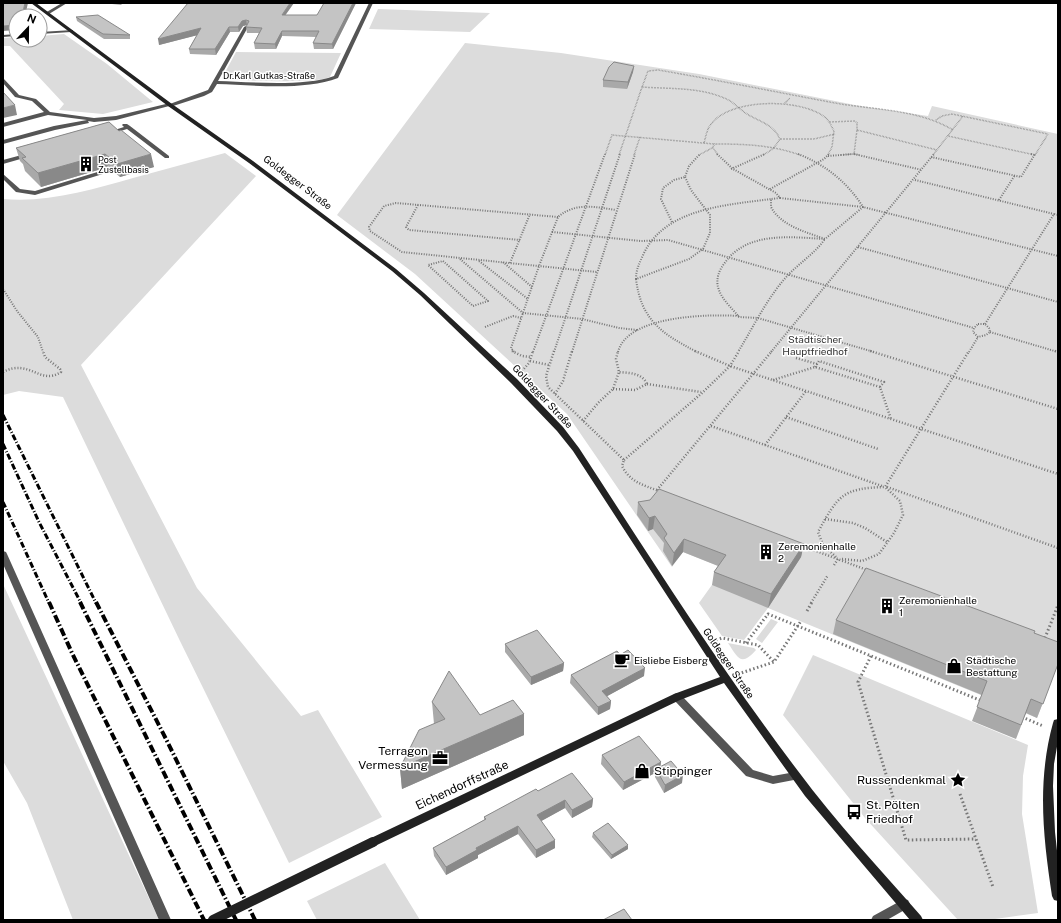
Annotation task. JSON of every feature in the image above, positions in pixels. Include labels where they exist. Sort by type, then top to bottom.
[{"type":"street","points":[[48,12],[65,3]]},
{"type":"street","name":"Dr.Karl Gutkas-Straße","points":[[214,82],[310,83],[331,80],[336,77],[371,3]]},
{"type":"street","name":"Goldegger Straße","points":[[48,14],[170,105],[251,162],[394,270],[514,381],[543,410],[568,440],[725,679],[795,776],[917,920]]},
{"type":"street","points":[[3,142],[54,128],[94,120],[116,118],[170,105],[207,93],[246,27]]},
{"type":"street","points":[[48,32],[71,31]]},
{"type":"street","points":[[3,80],[17,96],[34,100],[48,113]]},
{"type":"street","points":[[3,125],[48,113],[94,120]]},
{"type":"street","points":[[116,118],[166,157]]},
{"type":"street","points":[[99,136],[128,127]]},
{"type":"street","points":[[3,162],[33,154]]},
{"type":"street","points":[[3,176],[18,191],[35,193],[104,172]]},
{"type":"street","points":[[3,554],[165,920]]},
{"type":"street","name":"Eichendorffstraße","points":[[213,920],[677,696],[725,679]]},
{"type":"street","points":[[677,696],[750,773],[773,780],[795,776]]},
{"type":"street","points":[[1057,727],[1049,770],[1048,812],[1052,865],[1058,896]]},
{"type":"street","points":[[877,920],[904,904]]},
{"type":"path","points":[[624,460],[548,387],[546,376],[648,71],[658,70],[935,120],[946,124],[953,130]]},
{"type":"path","points":[[642,87],[717,95],[732,102],[747,114],[769,124],[775,130],[780,139]]},
{"type":"path","points":[[785,103],[790,98]]},
{"type":"path","points":[[704,143],[708,127],[712,121],[737,107],[759,103],[785,103],[810,110],[829,122],[835,134],[835,140],[828,156]]},
{"type":"path","points":[[932,157],[1021,177],[1048,134],[963,116],[946,114],[935,120]]},
{"type":"path","points":[[657,490],[914,180],[963,116]]},
{"type":"path","points":[[829,122],[855,121],[857,123],[854,154]]},
{"type":"path","points":[[857,130],[937,150]]},
{"type":"path","points":[[514,381],[530,361],[574,234],[612,134],[715,144],[760,145],[806,156],[817,162],[844,182],[860,200],[864,207]]},
{"type":"path","points":[[780,139],[814,138],[835,134]]},
{"type":"path","points":[[948,136],[1035,155]]},
{"type":"path","points":[[555,394],[563,381],[640,137]]},
{"type":"path","points":[[731,169],[776,148],[780,139]]},
{"type":"path","points":[[636,279],[689,259],[703,249],[710,233],[710,215],[691,190],[685,177],[685,172],[694,159],[712,148],[715,144]]},
{"type":"path","points":[[712,148],[716,155],[731,169],[770,189],[780,198]]},
{"type":"path","points":[[770,189],[828,156],[854,154],[922,170]]},
{"type":"path","points":[[999,201],[1015,176]]},
{"type":"path","points":[[672,222],[660,198],[660,192],[662,186],[668,182],[685,177]]},
{"type":"path","points":[[914,180],[1058,215]]},
{"type":"path","points":[[1058,256],[864,207],[780,198],[738,202],[706,209],[672,222],[650,241],[636,270],[635,290],[639,301],[655,324],[684,346],[695,352],[730,366],[1058,474]]},
{"type":"path","points":[[771,199],[771,208],[775,214],[783,220],[825,239]]},
{"type":"path","points":[[558,217],[396,203],[384,206],[370,227],[370,231],[402,252],[597,272]]},
{"type":"path","points":[[418,205],[406,227],[409,230],[520,240]]},
{"type":"path","points":[[531,357],[516,354],[511,348],[539,266],[558,217],[563,211],[572,207],[616,210]]},
{"type":"path","points":[[664,493],[638,483],[625,475],[622,466],[624,460],[702,393],[730,366],[769,299],[789,274],[819,247],[825,239],[864,207]]},
{"type":"path","points":[[510,263],[530,214]]},
{"type":"path","points":[[985,324],[1054,214]]},
{"type":"path","points":[[552,232],[650,241],[668,240],[974,328]]},
{"type":"path","points":[[739,316],[721,294],[718,286],[719,273],[728,257],[739,248],[761,239],[787,236],[825,239]]},
{"type":"path","points":[[858,247],[1058,302]]},
{"type":"path","points":[[443,261],[444,257]]},
{"type":"path","points":[[459,258],[523,313],[582,319],[619,328],[638,330]]},
{"type":"path","points":[[479,260],[528,298]]},
{"type":"path","points":[[443,261],[465,281],[488,301],[473,306],[428,265],[443,261]]},
{"type":"path","points":[[503,262],[532,287]]},
{"type":"path","points":[[3,289],[17,311],[38,337],[45,357],[62,372],[53,376],[46,376],[20,365],[12,366],[3,372]]},
{"type":"path","points":[[583,421],[598,403],[613,389],[619,372],[616,364],[616,354],[619,346],[626,338],[638,330],[655,324],[686,317],[705,315],[758,318],[792,327],[1058,409]]},
{"type":"path","points":[[485,327],[513,316],[521,318]]},
{"type":"path","points":[[974,328],[978,324],[985,324],[989,328],[990,332]]},
{"type":"path","points":[[974,328],[973,332],[978,337]]},
{"type":"path","points":[[885,487],[978,337],[986,335],[990,332],[1058,352]]},
{"type":"path","points":[[796,358],[880,387]]},
{"type":"path","points":[[530,361],[549,365]]},
{"type":"path","points":[[773,380],[816,366],[819,361],[884,382],[880,387]]},
{"type":"path","points":[[619,372],[641,376],[646,380],[646,384]]},
{"type":"path","points":[[646,384],[702,393]]},
{"type":"path","points":[[613,389],[634,391],[642,388],[646,384]]},
{"type":"path","points":[[880,387],[891,419]]},
{"type":"path","points":[[765,445],[806,391]]},
{"type":"path","points":[[786,417],[878,449]]},
{"type":"path","points":[[711,426],[1058,548]]},
{"type":"path","points":[[861,487],[885,487],[900,501],[903,515],[894,533],[879,554],[862,561],[838,559],[822,545],[818,532],[825,519],[843,493],[861,487]]},
{"type":"path","points":[[825,519],[853,523],[866,528],[887,542]]},
{"type":"path","points":[[795,542],[868,570]]},
{"type":"path","points":[[834,565],[838,559]]},
{"type":"path","points":[[807,611],[828,575]]},
{"type":"path","points":[[1051,640],[1045,638],[1058,605]]},
{"type":"path","points":[[746,643],[768,614],[989,704]]},
{"type":"path","points":[[725,679],[774,662],[801,621]]},
{"type":"path","points":[[702,644],[722,638],[758,645],[774,662]]},
{"type":"path","points":[[871,656],[858,682],[906,840],[976,839]]},
{"type":"path","points":[[1018,716],[1057,727]]},
{"type":"path","points":[[960,794],[992,887]]},
{"type":"green space","points":[[378,9],[490,13],[470,32],[369,29]]},
{"type":"green space","points":[[64,34],[107,64],[153,102],[103,114],[59,110],[64,104],[12,48],[48,48],[48,35]]},
{"type":"green space","points":[[3,38],[8,38],[8,46],[3,46]]},
{"type":"green space","name":"Städtischer Hauptfriedhof","points":[[465,43],[561,53],[699,74],[855,105],[928,116],[932,106],[1058,134],[1058,664],[1037,718],[768,608],[744,640],[722,636],[699,603],[724,568],[683,552],[672,567],[567,414],[415,274],[337,215]]},
{"type":"green space","points":[[236,52],[341,53],[330,77],[322,79],[296,81],[224,80],[222,78]]},
{"type":"green space","points":[[225,153],[256,176],[81,365],[197,588],[301,716],[318,710],[382,817],[289,863],[180,641],[63,397],[19,391],[3,395],[3,199],[36,199],[69,194],[101,187]]},
{"type":"green space","points":[[3,584],[159,920],[73,920],[27,803],[3,761]]},
{"type":"green space","points":[[771,619],[778,622],[762,643],[756,639]]},
{"type":"green space","points":[[728,643],[754,648],[756,650],[747,658],[743,659],[734,653]]},
{"type":"green space","points":[[813,655],[1028,745],[1023,776],[1022,814],[1038,913],[988,920],[958,920],[865,818],[783,715]]},
{"type":"green space","points":[[385,863],[420,920],[317,920],[307,901]]},
{"type":"building","points":[[3,3],[25,3],[24,8],[8,8],[8,26],[3,26]]},
{"type":"building","points":[[188,3],[290,3],[282,15],[317,15],[324,3],[353,3],[332,44],[313,43],[319,31],[282,31],[275,44],[254,43],[262,28],[246,27],[249,21],[246,20],[242,21],[238,27],[229,27],[215,49],[189,49],[201,28],[158,39]]},
{"type":"building","points":[[98,15],[130,35],[103,34],[76,17]]},
{"type":"building","points":[[614,62],[634,66],[628,82],[603,80],[609,67]]},
{"type":"building","points":[[3,92],[15,105],[3,108]]},
{"type":"building","points":[[109,122],[151,154],[117,164],[105,154],[38,173],[22,158],[26,157],[16,148]]},
{"type":"building","points":[[659,489],[804,544],[771,594],[714,572],[726,555],[684,539],[674,553],[664,538],[667,534],[655,516],[649,518],[638,502],[650,500]]},
{"type":"building","points":[[866,568],[1035,631],[1034,633],[1058,642],[1058,664],[1043,704],[1031,699],[1021,725],[977,707],[987,681],[836,620]]},
{"type":"building","points":[[537,630],[564,663],[531,677],[505,644]]},
{"type":"building","points":[[628,650],[645,668],[602,691],[611,701],[598,707],[571,675],[617,651],[620,655]]},
{"type":"building","points":[[449,671],[480,715],[513,700],[524,714],[400,768],[419,730],[445,719],[432,702]]},
{"type":"building","points":[[639,736],[661,762],[624,782],[602,755]]},
{"type":"building","points":[[671,761],[683,775],[665,785],[656,769]]},
{"type":"building","points":[[572,773],[593,799],[572,810],[565,800],[537,815],[555,840],[536,850],[518,826],[476,848],[477,850],[446,867],[433,848],[486,819],[484,817],[536,789],[538,791]]},
{"type":"building","points":[[608,823],[628,845],[612,855],[593,833]]},
{"type":"building","points":[[624,909],[632,920],[603,920]]},
{"type":"railway","points":[[3,415],[96,603]]},
{"type":"railway","points":[[3,444],[39,522],[81,603]]},
{"type":"railway","points":[[3,502],[49,603]]},
{"type":"railway","points":[[49,602],[72,653],[204,920]]},
{"type":"railway","points":[[80,602],[236,920]]},
{"type":"railway","points":[[96,602],[166,739],[255,920]]},
{"type":"place","name":"Post Zustellbasis","points":[[86,164]]},
{"type":"place","name":"Zeremonienhalle 2","points":[[766,552]]},
{"type":"place","name":"Zeremonienhalle 1","points":[[887,606]]},
{"type":"place","name":"Eisliebe Eisberg","points":[[622,660]]},
{"type":"place","name":"Städtische Bestattung","points":[[954,666]]},
{"type":"place","name":"Terragon Vermessung","points":[[440,758]]},
{"type":"place","name":"Stippinger","points":[[642,771]]},
{"type":"place","name":"Russendenkmal","points":[[958,780]]},
{"type":"place","name":"St. Pölten Friedhof","points":[[854,812]]}]
